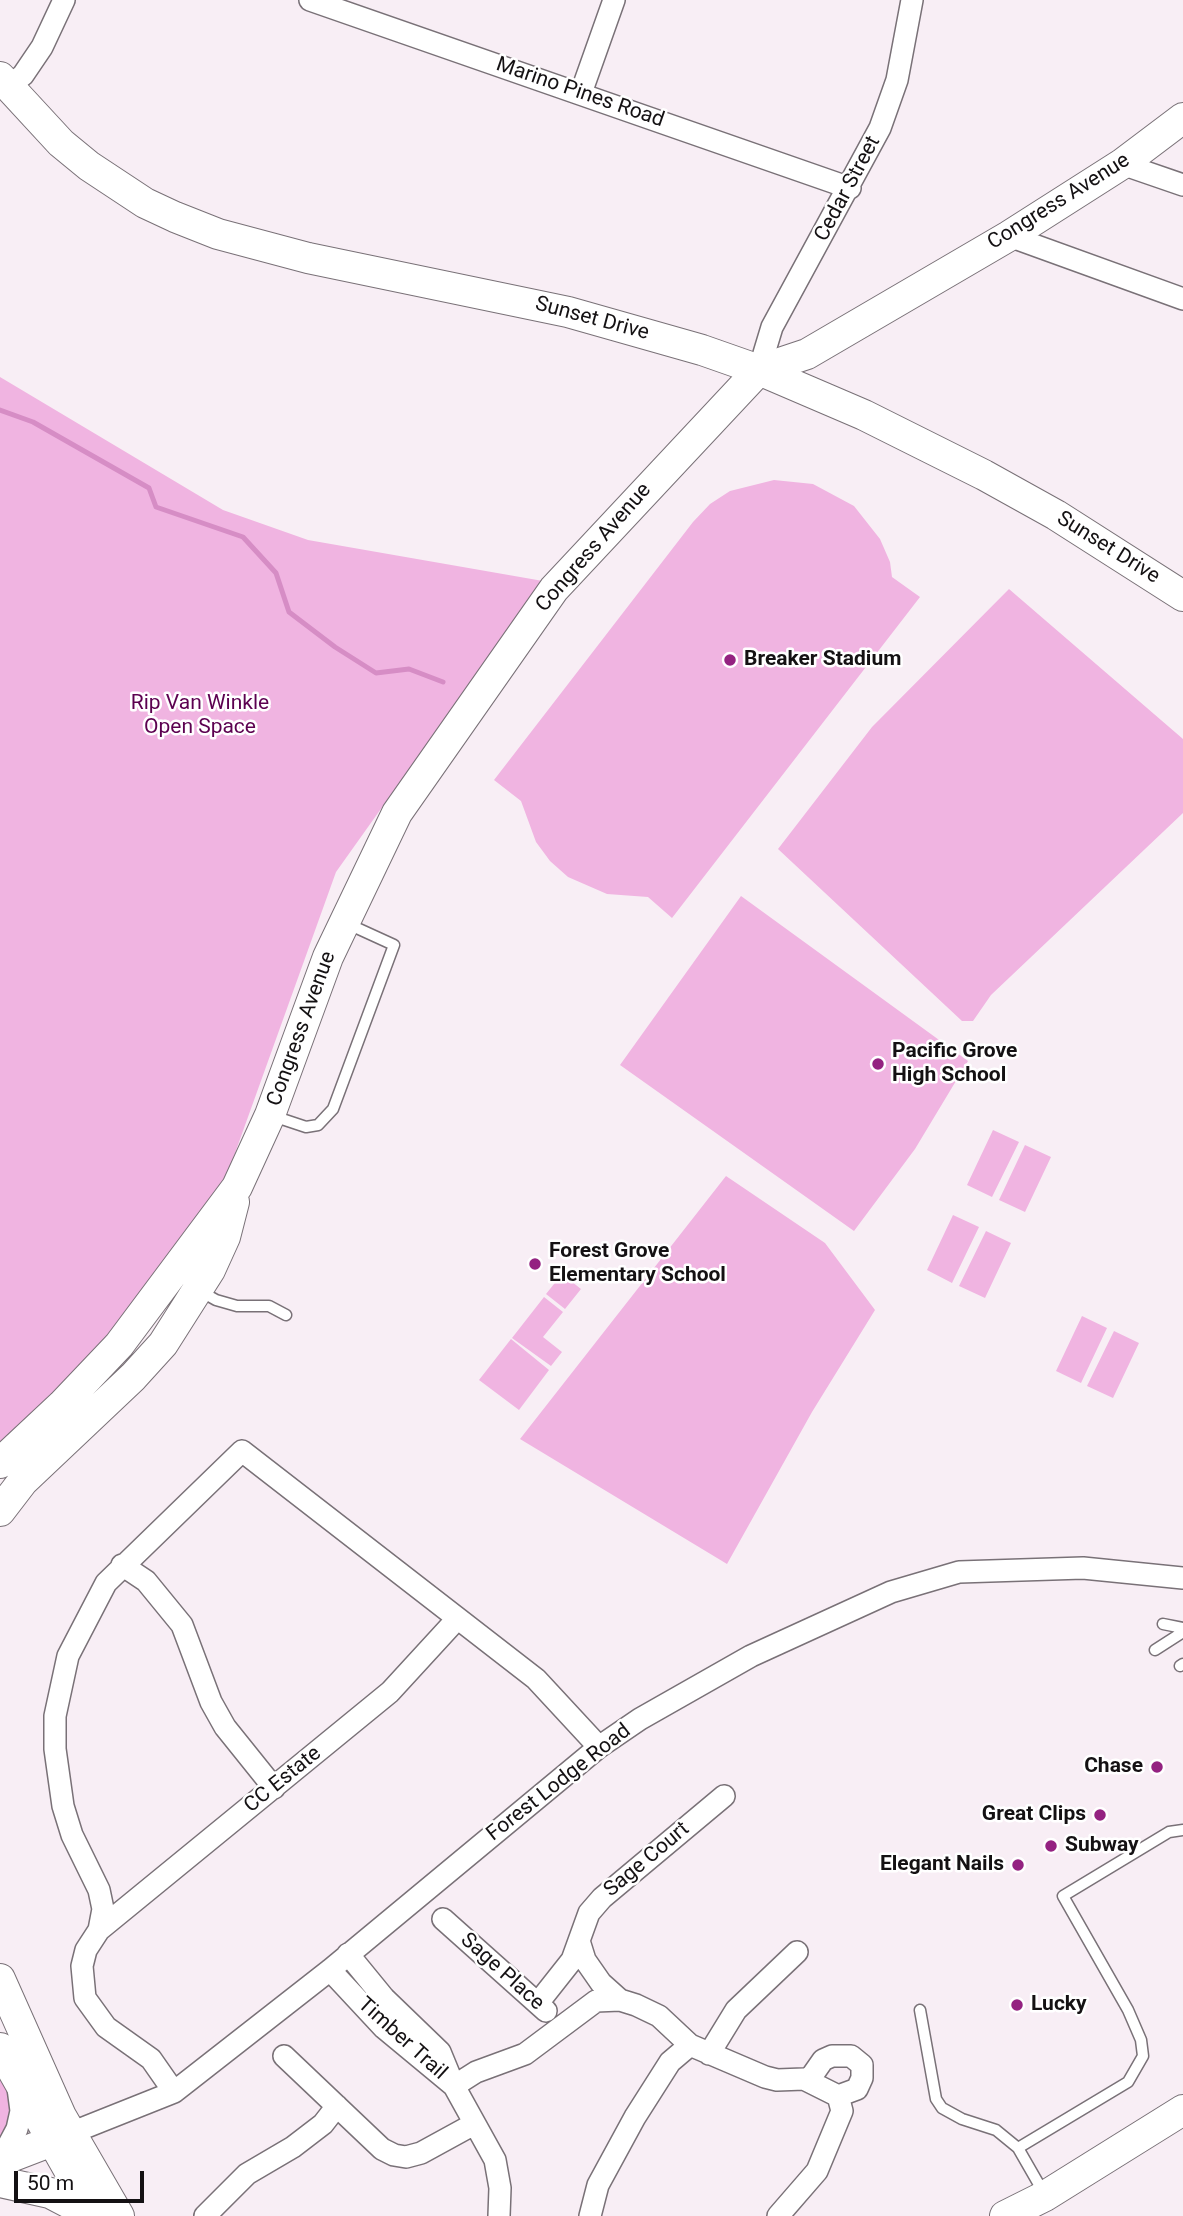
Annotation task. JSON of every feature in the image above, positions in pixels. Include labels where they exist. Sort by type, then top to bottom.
[{"type":"street","points":[[4,82],[23,75],[42,47],[64,0]]},
{"type":"street","name":"Marino Pines Road","points":[[310,0],[850,188]]},
{"type":"street","points":[[581,93],[614,0]]},
{"type":"street","name":"Cedar Street","points":[[760,370],[772,327],[850,188],[887,110],[897,80],[912,0]]},
{"type":"street","name":"Sunset Drive","points":[[4,82],[61,142],[89,166],[145,203],[199,227],[308,258],[568,312],[702,349],[760,370],[864,415],[984,475],[1056,515],[1183,596]]},
{"type":"street","name":"Congress Avenue","points":[[0,1463],[62,1405],[119,1345],[236,1188],[270,1115],[344,923],[397,813],[534,616],[634,501],[746,388],[760,370],[807,354],[1009,236],[1122,164],[1183,118]]},
{"type":"street","points":[[1122,164],[1183,185]]},
{"type":"street","points":[[1009,236],[1183,299]]},
{"type":"street","name":"Congress Avenue","points":[[0,1511],[23,1481],[133,1377],[163,1344],[225,1237],[236,1188]]},
{"type":"street","points":[[174,2092],[151,2059],[106,2027],[85,1998],[82,1966],[86,1950],[99,1930],[103,1909],[99,1890],[72,1835],[63,1806],[55,1749],[55,1716],[68,1656],[80,1628],[106,1583],[242,1451],[536,1679],[599,1747]]},
{"type":"street","points":[[122,1565],[146,1581],[175,1614],[189,1641],[199,1676],[220,1719],[274,1788]]},
{"type":"street","name":"Forest Lodge Road","points":[[0,2161],[174,2092],[330,1970],[599,1747],[640,1719],[751,1656],[891,1592],[959,1572],[1083,1568],[1183,1578]]},
{"type":"street","name":"CC Estate","points":[[99,1930],[390,1692],[457,1619]]},
{"type":"street","name":"Sage Court","points":[[538,2003],[572,1961],[589,1913],[602,1898],[724,1796]]},
{"type":"street","name":"Sage Place","points":[[443,1919],[560,2025]]},
{"type":"street","points":[[580,1944],[585,1960],[601,1983],[620,2000],[659,2016],[699,2049],[765,2077],[808,2080],[838,2096],[852,2092],[862,2078],[862,2065],[851,2056],[832,2056],[823,2060],[808,2080]]},
{"type":"street","points":[[590,2216],[598,2185],[635,2117],[670,2062],[699,2049],[796,1952]]},
{"type":"street","points":[[348,1954],[384,1998],[440,2052],[454,2086],[495,2160],[500,2189],[499,2216]]},
{"type":"street","name":"Timber Trail","points":[[330,1970],[384,2028],[454,2086],[476,2072],[525,2054],[560,2025],[596,2001],[620,2000]]},
{"type":"street","points":[[0,1979],[95,2216]]},
{"type":"street","points":[[284,2056],[382,2149],[406,2157],[421,2153],[474,2124]]},
{"type":"street","points":[[7,2061],[119,2216]]},
{"type":"street","points":[[0,2161],[13,2139],[21,2111],[7,2061]]},
{"type":"street","points":[[778,2216],[817,2171],[842,2111],[838,2096]]},
{"type":"street","points":[[205,2216],[247,2174],[293,2147],[323,2124],[337,2106]]},
{"type":"street","points":[[1006,2216],[1045,2196],[1183,2110]]},
{"type":"street","points":[[0,2182],[50,2193],[95,2216]]},
{"type":"lane","points":[[270,1115],[306,1128],[325,1120],[333,1109],[394,945],[344,923]]},
{"type":"lane","points":[[197,1289],[216,1300],[237,1306],[269,1306],[286,1315]]},
{"type":"lane","points":[[1163,1624],[1183,1630]]},
{"type":"lane","points":[[1155,1650],[1183,1630]]},
{"type":"lane","points":[[1018,2148],[1128,2082],[1135,2074],[1143,2048],[1128,2010],[1063,1896],[1169,1832],[1183,1830]]},
{"type":"lane","points":[[920,2010],[936,2099],[942,2108],[962,2119],[996,2130],[1018,2148],[1045,2196]]},
{"type":"green space","name":"Rip Van Winkle Open Space","points":[[0,377],[223,510],[308,540],[543,581],[336,872],[225,1181],[199,1227],[0,1463]]},
{"type":"green space","name":"Breaker Stadium","points":[[774,480],[813,484],[854,506],[880,539],[890,562],[892,577],[920,597],[672,918],[648,897],[607,894],[568,877],[550,861],[536,842],[521,801],[494,780],[693,522],[710,504],[730,491]]},
{"type":"green space","points":[[1009,589],[1183,739],[1183,813],[991,995],[973,1021],[962,1021],[778,849],[872,727]]},
{"type":"green space","points":[[741,896],[968,1061],[915,1149],[854,1231],[620,1065]]},
{"type":"green space","points":[[993,1130],[1019,1142],[992,1197],[967,1185]]},
{"type":"green space","points":[[1025,1145],[1051,1157],[1025,1212],[999,1200]]},
{"type":"green space","points":[[726,1176],[825,1243],[875,1310],[812,1412],[727,1564],[520,1439]]},
{"type":"green space","points":[[953,1215],[979,1227],[952,1283],[927,1270]]},
{"type":"green space","points":[[986,1231],[1011,1243],[985,1298],[959,1286]]},
{"type":"green space","points":[[562,1274],[581,1289],[565,1309],[546,1294]]},
{"type":"green space","points":[[544,1297],[563,1312],[543,1337],[562,1352],[551,1366],[512,1338]]},
{"type":"green space","points":[[1082,1316],[1107,1328],[1081,1383],[1056,1371]]},
{"type":"green space","points":[[1114,1331],[1139,1343],[1113,1398],[1087,1386]]},
{"type":"green space","points":[[511,1339],[549,1370],[519,1410],[479,1380]]},
{"type":"green space","points":[[0,2048],[20,2096],[0,2161]]},
{"type":"waterway","points":[[0,410],[33,422],[149,488],[156,507],[243,537],[276,573],[289,612],[335,647],[376,673],[409,669],[443,682]]},
{"type":"place","name":"Breaker Stadium","points":[[730,660]]},
{"type":"place","name":"Pacific Grove High School","points":[[878,1064]]},
{"type":"place","name":"Forest Grove Elementary School","points":[[535,1264]]},
{"type":"place","name":"Chase","points":[[1157,1767]]},
{"type":"place","name":"Great Clips","points":[[1100,1815]]},
{"type":"place","name":"Subway","points":[[1051,1846]]},
{"type":"place","name":"Elegant Nails","points":[[1018,1865]]},
{"type":"place","name":"Lucky","points":[[1017,2005]]}]
